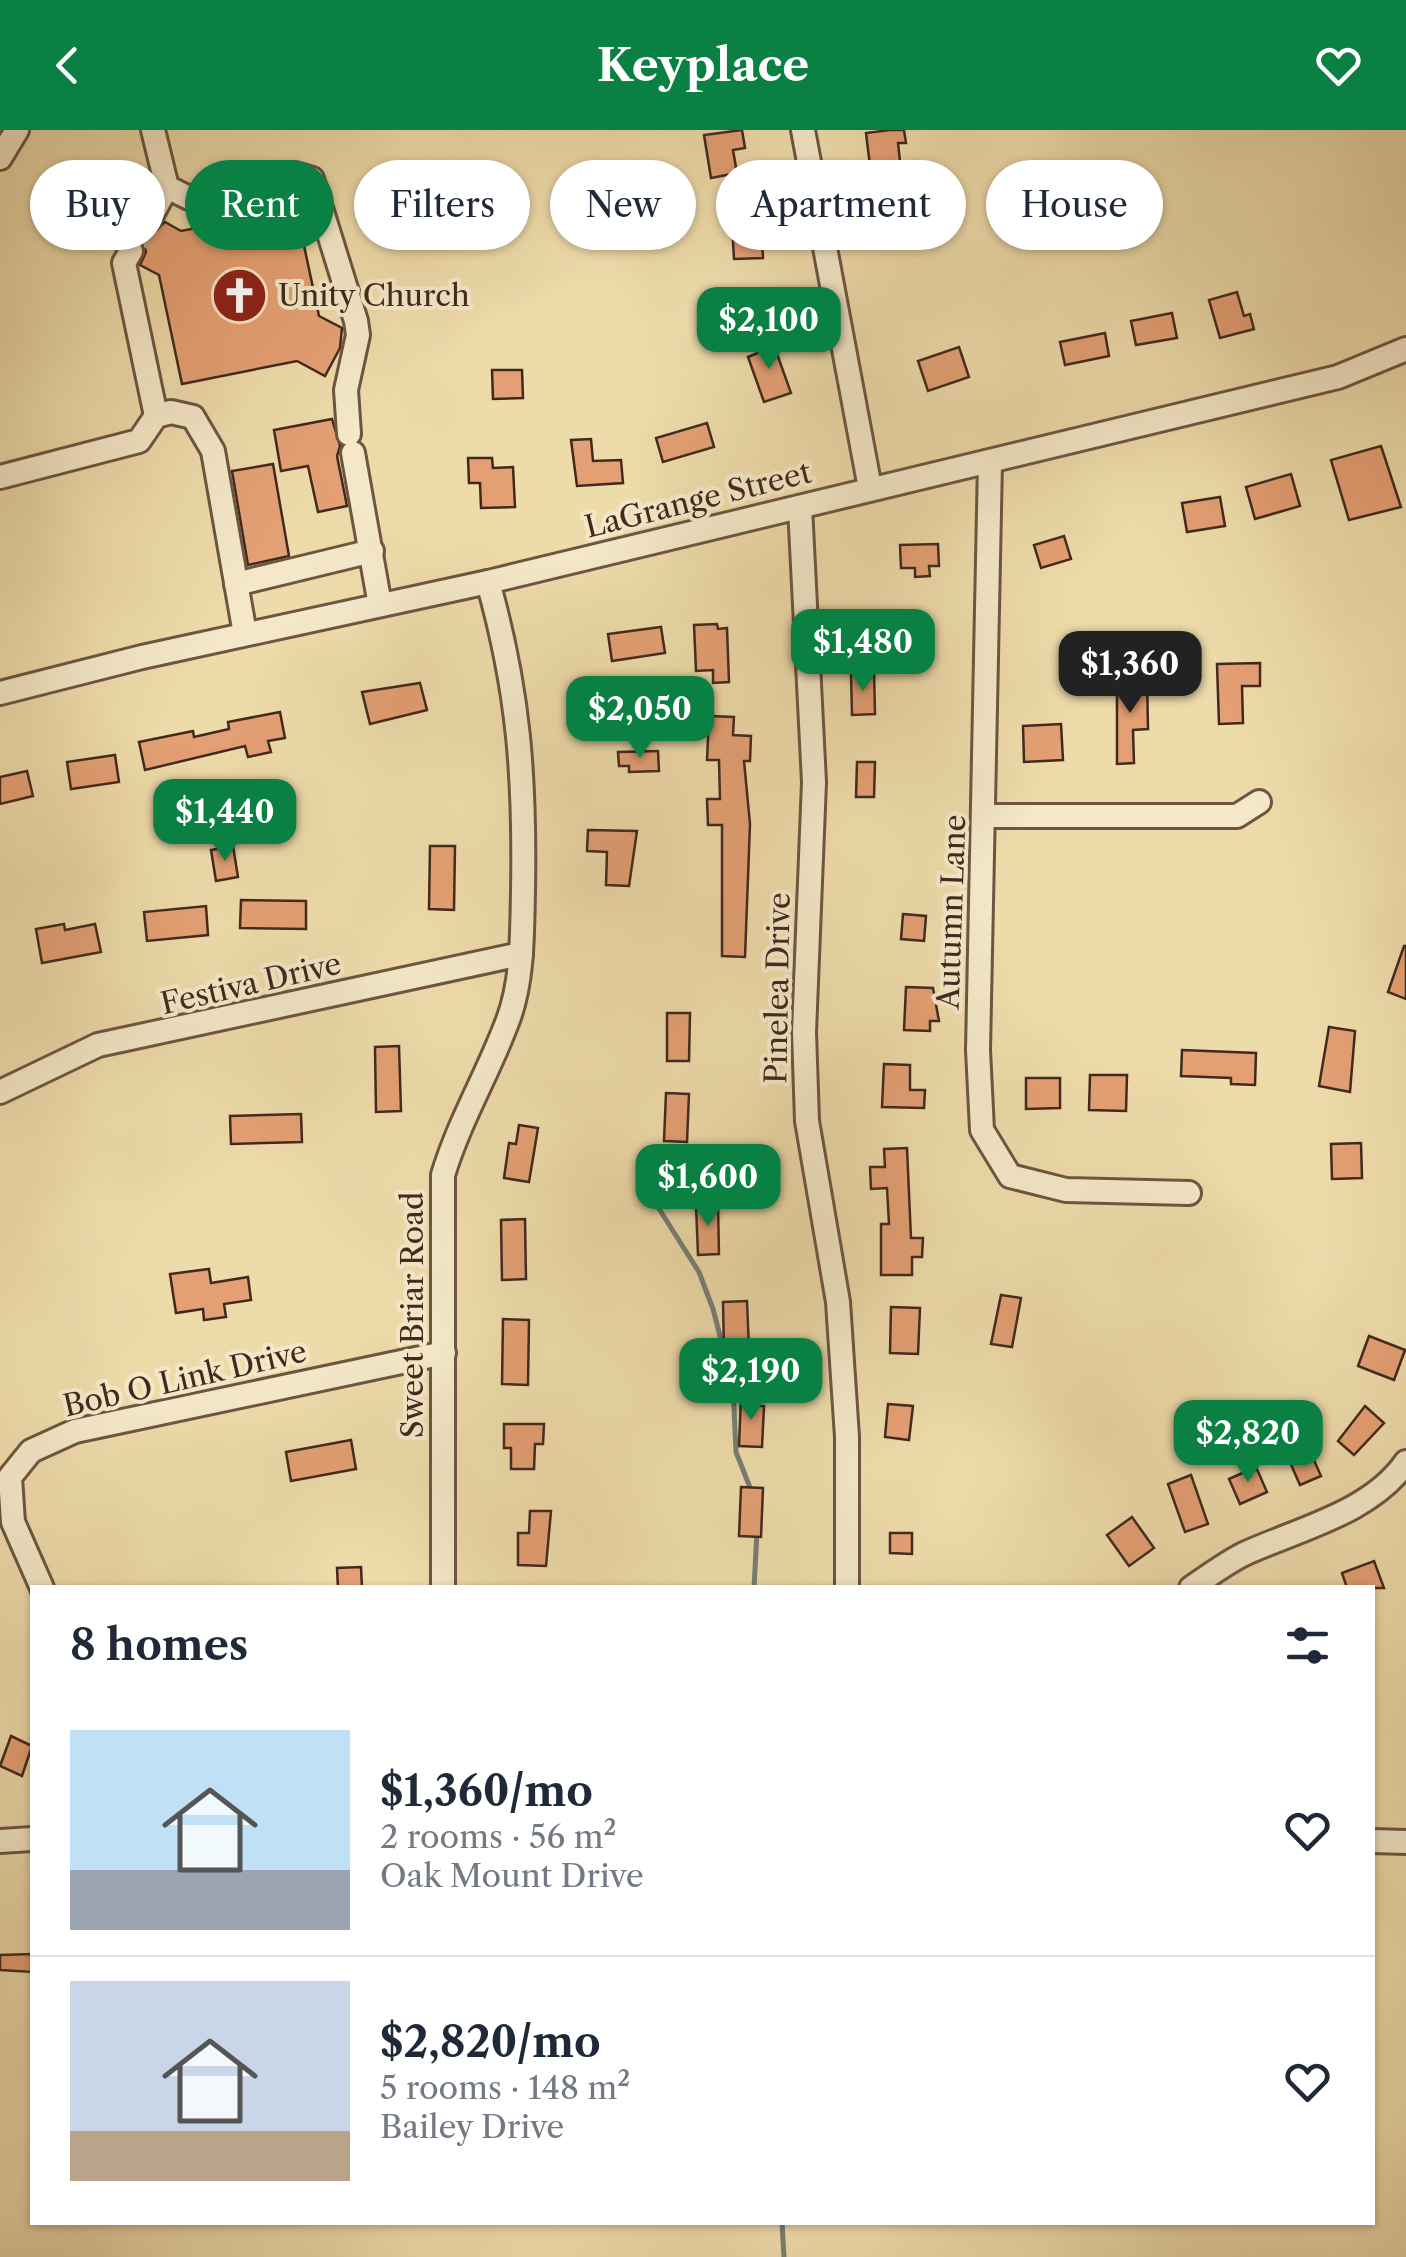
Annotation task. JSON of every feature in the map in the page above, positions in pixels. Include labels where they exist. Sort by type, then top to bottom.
[{"type":"street","points":[[0,158],[17,130]]},
{"type":"street","points":[[803,130],[870,488]]},
{"type":"street","points":[[154,133],[168,187],[165,192]]},
{"type":"street","points":[[168,187],[189,198],[295,174],[312,180],[356,321],[358,336],[346,390],[351,443],[380,605]]},
{"type":"street","points":[[0,477],[140,442],[156,416],[124,263],[131,252]]},
{"type":"street","name":"LaGrange Street","points":[[0,693],[245,634],[488,582],[1338,377],[1406,348]]},
{"type":"street","points":[[156,416],[171,412],[192,417],[206,432],[214,451],[245,634]]},
{"type":"street","name":"Autumn Lane","points":[[990,462],[986,816],[978,1050],[982,1130],[1010,1176],[1066,1190],[1189,1193]]},
{"type":"street","name":"Pinelea Drive","points":[[800,507],[814,782],[804,1032],[807,1121],[838,1302],[847,1437],[847,1585]]},
{"type":"street","points":[[236,584],[372,552]]},
{"type":"street","name":"Sweet Briar Road","points":[[443,1585],[443,1175],[459,1121],[510,1018],[522,954],[524,797],[518,709],[488,582]]},
{"type":"street","points":[[986,816],[1237,816],[1259,802]]},
{"type":"street","name":"Festiva Drive","points":[[0,1092],[98,1045],[522,954]]},
{"type":"street","name":"Bob O Link Drive","points":[[41,1585],[13,1522],[10,1477],[31,1451],[74,1432],[444,1353]]},
{"type":"street","points":[[1196,1585],[1240,1556],[1355,1506],[1402,1472]]},
{"type":"street","points":[[2,1846],[30,1839]]},
{"type":"street","points":[[1375,1842],[1406,1842]]},
{"type":"building","points":[[742,130],[745,148],[733,150],[735,160],[716,160],[716,177],[711,178],[704,135]]},
{"type":"building","points":[[904,130],[906,143],[898,143],[900,160],[869,160],[866,133]]},
{"type":"building","name":"Unity Church","points":[[165,222],[185,230],[185,250],[305,250],[319,316],[342,328],[340,348],[325,376],[297,361],[182,384],[159,275],[140,265],[145,250],[165,250]]},
{"type":"building","points":[[733,250],[763,250],[763,258],[734,259]]},
{"type":"building","points":[[1237,292],[1244,316],[1250,314],[1254,329],[1220,338],[1209,300]]},
{"type":"building","points":[[1172,313],[1177,338],[1136,345],[1131,321]]},
{"type":"building","points":[[1105,333],[1109,356],[1065,365],[1060,342]]},
{"type":"building","points":[[772,340],[791,393],[764,402],[748,357],[760,352],[757,345]]},
{"type":"building","points":[[959,347],[969,377],[928,391],[918,361]]},
{"type":"building","points":[[492,370],[522,370],[523,398],[493,399]]},
{"type":"building","points":[[332,419],[340,446],[337,456],[347,506],[318,512],[308,466],[281,471],[274,430]]},
{"type":"building","points":[[707,423],[714,447],[663,462],[656,438]]},
{"type":"building","points":[[591,439],[593,461],[621,460],[623,483],[577,486],[571,440]]},
{"type":"building","points":[[1381,446],[1401,507],[1349,520],[1331,460]]},
{"type":"building","points":[[468,458],[492,458],[493,468],[513,467],[515,507],[481,508],[480,483],[469,483]]},
{"type":"building","points":[[273,464],[289,556],[248,565],[232,471]]},
{"type":"building","points":[[1291,474],[1300,506],[1255,519],[1246,487]]},
{"type":"building","points":[[1220,497],[1225,526],[1187,532],[1182,503]]},
{"type":"building","points":[[1064,536],[1071,559],[1041,568],[1034,545]]},
{"type":"building","points":[[938,544],[939,566],[929,566],[930,576],[915,577],[915,568],[901,568],[900,545]]},
{"type":"building","points":[[717,624],[718,629],[727,628],[729,682],[713,683],[713,670],[696,671],[694,625]]},
{"type":"building","points":[[661,627],[665,653],[612,661],[608,634]]},
{"type":"building","points":[[1260,663],[1260,686],[1242,686],[1243,723],[1219,724],[1217,664]]},
{"type":"building","points":[[874,672],[875,714],[852,715],[851,673]]},
{"type":"building","points":[[1117,679],[1147,679],[1148,729],[1133,730],[1134,763],[1117,764]]},
{"type":"building","points":[[420,683],[427,710],[370,724],[362,692]]},
{"type":"building","points":[[280,712],[285,738],[268,741],[271,752],[248,757],[245,746],[145,770],[139,742],[193,731],[194,737],[229,729],[228,722]]},
{"type":"building","points":[[709,716],[734,717],[733,735],[751,736],[750,761],[744,761],[750,824],[745,957],[722,956],[722,825],[708,825],[707,799],[720,799],[719,760],[707,760]]},
{"type":"building","points":[[1061,724],[1063,760],[1024,762],[1023,726]]},
{"type":"building","points":[[658,751],[659,771],[629,772],[629,766],[619,766],[618,752]]},
{"type":"building","points":[[115,755],[119,782],[71,789],[67,762]]},
{"type":"building","points":[[857,762],[875,762],[874,797],[856,797]]},
{"type":"building","points":[[27,771],[33,796],[0,804],[0,777]]},
{"type":"building","points":[[263,793],[270,821],[248,826],[241,798]]},
{"type":"building","points":[[588,830],[637,831],[629,886],[606,885],[607,852],[587,851]]},
{"type":"building","points":[[233,846],[238,877],[216,881],[211,850]]},
{"type":"building","points":[[430,846],[455,846],[454,910],[429,909]]},
{"type":"building","points":[[241,900],[306,901],[306,929],[240,928]]},
{"type":"building","points":[[206,906],[208,935],[147,941],[144,912]]},
{"type":"building","points":[[903,914],[926,916],[924,941],[901,939]]},
{"type":"building","points":[[64,924],[65,930],[95,924],[101,952],[42,963],[36,929]]},
{"type":"building","points":[[1406,946],[1406,999],[1388,992]]},
{"type":"building","points":[[906,987],[933,988],[939,1021],[930,1021],[930,1031],[904,1030]]},
{"type":"building","points":[[667,1013],[690,1013],[689,1061],[667,1061]]},
{"type":"building","points":[[1329,1027],[1355,1031],[1350,1092],[1319,1086]]},
{"type":"building","points":[[399,1046],[401,1111],[376,1112],[375,1047]]},
{"type":"building","points":[[1182,1050],[1256,1053],[1255,1085],[1231,1084],[1231,1078],[1181,1076]]},
{"type":"building","points":[[884,1064],[910,1065],[910,1090],[925,1090],[924,1108],[882,1107]]},
{"type":"building","points":[[1090,1075],[1127,1075],[1126,1111],[1089,1110]]},
{"type":"building","points":[[1026,1078],[1060,1078],[1060,1108],[1026,1109]]},
{"type":"building","points":[[666,1093],[689,1094],[687,1142],[664,1141]]},
{"type":"building","points":[[301,1114],[302,1142],[231,1144],[230,1116]]},
{"type":"building","points":[[519,1125],[538,1128],[529,1182],[504,1178],[509,1143],[516,1144]]},
{"type":"building","points":[[1361,1143],[1362,1178],[1332,1179],[1331,1144]]},
{"type":"building","points":[[907,1148],[911,1238],[923,1238],[922,1257],[912,1257],[912,1275],[881,1275],[881,1224],[889,1224],[887,1188],[871,1189],[870,1167],[885,1167],[884,1149]]},
{"type":"building","points":[[718,1204],[719,1254],[698,1255],[696,1205]]},
{"type":"building","points":[[525,1219],[526,1279],[502,1280],[501,1220]]},
{"type":"building","points":[[209,1269],[211,1283],[248,1277],[251,1300],[224,1304],[226,1317],[204,1320],[203,1309],[176,1313],[170,1274]]},
{"type":"building","points":[[1001,1295],[1021,1298],[1012,1347],[991,1344]]},
{"type":"building","points":[[747,1301],[749,1350],[724,1351],[723,1302]]},
{"type":"building","points":[[891,1307],[920,1308],[918,1354],[890,1353]]},
{"type":"building","points":[[503,1319],[529,1320],[528,1385],[502,1384]]},
{"type":"building","points":[[1369,1336],[1405,1350],[1394,1380],[1358,1366]]},
{"type":"building","points":[[741,1397],[759,1398],[758,1406],[764,1406],[762,1447],[739,1446]]},
{"type":"building","points":[[888,1404],[913,1406],[909,1440],[885,1437]]},
{"type":"building","points":[[1365,1406],[1384,1423],[1354,1455],[1338,1441]]},
{"type":"building","points":[[504,1424],[544,1424],[543,1444],[535,1444],[534,1469],[511,1469],[511,1448],[504,1448]]},
{"type":"building","points":[[351,1440],[356,1469],[291,1481],[286,1452]]},
{"type":"building","points":[[1306,1442],[1321,1476],[1300,1485],[1285,1451]]},
{"type":"building","points":[[1256,1467],[1267,1492],[1240,1504],[1229,1479]]},
{"type":"building","points":[[1191,1475],[1208,1524],[1185,1532],[1168,1484]]},
{"type":"building","points":[[741,1487],[763,1488],[761,1537],[739,1536]]},
{"type":"building","points":[[530,1511],[551,1511],[546,1566],[518,1565],[518,1533],[529,1533]]},
{"type":"building","points":[[1132,1517],[1154,1548],[1129,1566],[1107,1535]]},
{"type":"building","points":[[890,1533],[912,1533],[912,1554],[890,1553]]},
{"type":"building","points":[[1374,1561],[1384,1588],[1346,1585],[1342,1573]]},
{"type":"building","points":[[361,1567],[362,1585],[338,1585],[337,1568]]},
{"type":"building","points":[[11,1736],[30,1745],[22,1776],[0,1766]]},
{"type":"building","points":[[30,1954],[30,1972],[0,1970],[0,1955]]},
{"type":"waterway","points":[[656,1204],[699,1272],[713,1309],[733,1386],[736,1452],[751,1490]]},
{"type":"waterway","points":[[754,1585],[757,1531]]},
{"type":"waterway","points":[[782,2225],[784,2257]]},
{"type":"place","name":"Unity Church","points":[[239,296]]}]
